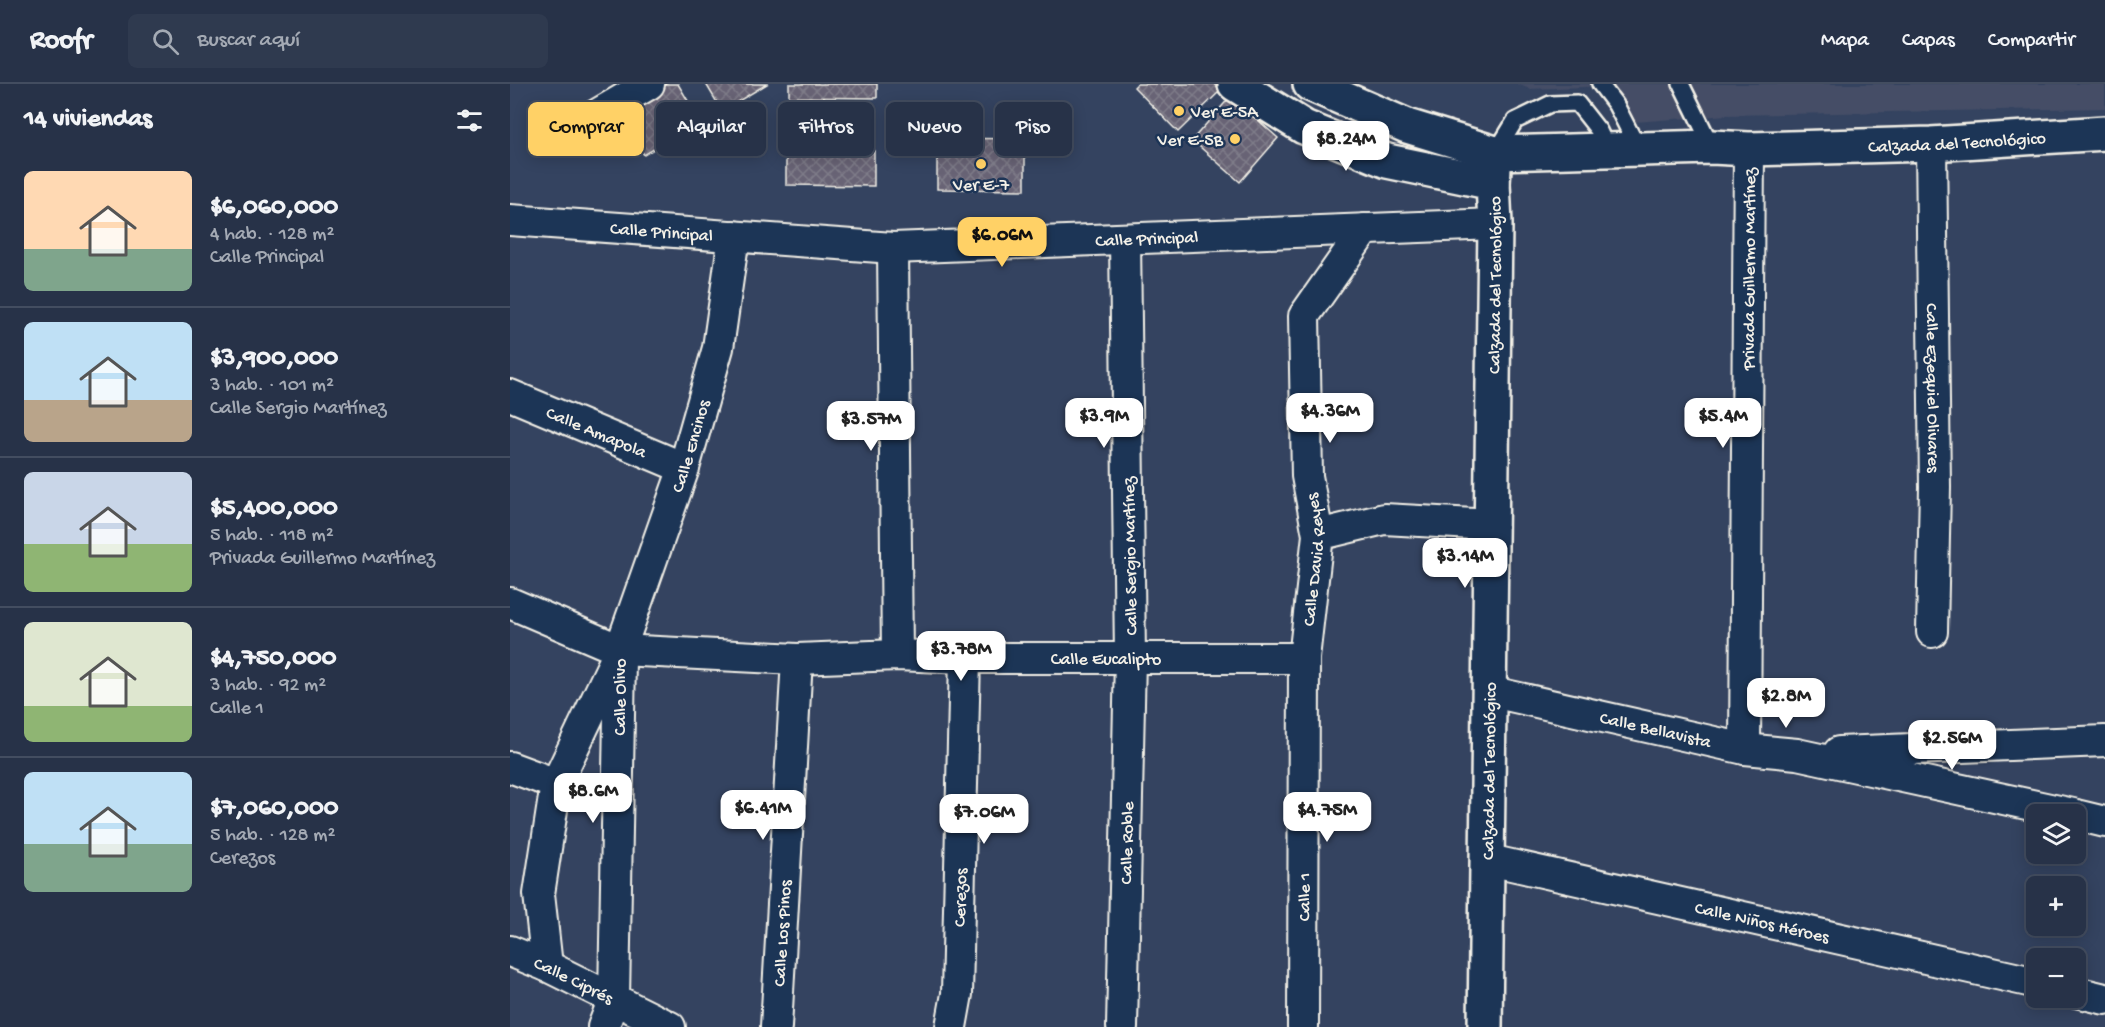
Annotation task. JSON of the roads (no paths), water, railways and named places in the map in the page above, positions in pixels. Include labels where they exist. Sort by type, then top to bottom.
[{"type":"street","points":[[618,102],[649,84]]},
{"type":"street","points":[[1234,84],[1304,127],[1387,161],[1494,168]]},
{"type":"street","points":[[1310,84],[1407,126],[1494,168]]},
{"type":"street","name":"Calzada del Tecnológico","points":[[1485,1027],[1489,860],[1488,691],[1492,525],[1494,168],[1623,150],[1931,144],[2105,133]]},
{"type":"street","name":"Calle Ezequiel Olivares","points":[[1931,144],[1935,487],[1932,632]]},
{"type":"street","name":"Privada Guillermo Martínez","points":[[1745,749],[1749,149]]},
{"type":"street","name":"Calle Principal","points":[[510,220],[893,248],[1495,224]]},
{"type":"street","name":"Calle David Reyes","points":[[1304,658],[1318,535],[1307,476],[1304,316],[1365,229]]},
{"type":"street","name":"Calle Encinos","points":[[620,650],[684,468],[718,348],[734,236]]},
{"type":"street","name":"Calle Sergio Martínez","points":[[1125,239],[1130,658]]},
{"type":"street","points":[[893,248],[897,655]]},
{"type":"street","name":"Calle Amapola","points":[[510,395],[684,468]]},
{"type":"street","points":[[1318,535],[1384,519],[1492,525]]},
{"type":"street","points":[[510,603],[620,650]]},
{"type":"street","name":"Calle Eucalipto","points":[[620,650],[797,659],[897,655],[965,658],[1304,658]]},
{"type":"street","name":"Calle Olivo","points":[[547,966],[539,894],[556,784],[620,650]]},
{"type":"street","name":"Calle Olivo","points":[[615,999],[620,650]]},
{"type":"street","name":"Cerezos","points":[[951,1027],[957,994],[965,658]]},
{"type":"street","name":"Calle Roble","points":[[1122,1027],[1130,658]]},
{"type":"street","name":"Calle 1","points":[[1303,1027],[1304,658]]},
{"type":"street","name":"Calle Los Pinos","points":[[776,1027],[797,659]]},
{"type":"street","name":"Calle Bellavista","points":[[1488,691],[1745,749],[1797,754],[2026,804]]},
{"type":"street","points":[[1797,754],[2105,741]]},
{"type":"street","points":[[510,767],[556,784]]},
{"type":"street","name":"Calle Bellavista","points":[[2086,818],[2105,822]]},
{"type":"street","name":"Calle Niños Héroes","points":[[1489,860],[2026,981]]},
{"type":"street","name":"Calle Ciprés","points":[[510,951],[547,966],[670,1027]]},
{"type":"street","points":[[2086,994],[2105,999]]},
{"type":"street","points":[[603,1027],[615,999]]},
{"type":"lane","points":[[1600,84],[1616,105],[1623,150]]},
{"type":"lane","points":[[1681,84],[1712,147]]},
{"type":"lane","points":[[1494,168],[1515,121],[1550,104],[1577,104],[1599,131],[1623,150]]},
{"type":"place","name":"Ver E-5A","points":[[1179,111]]},
{"type":"place","name":"Ver E-5B","points":[[1235,139]]},
{"type":"place","name":"Ver E-7","points":[[981,164]]}]
